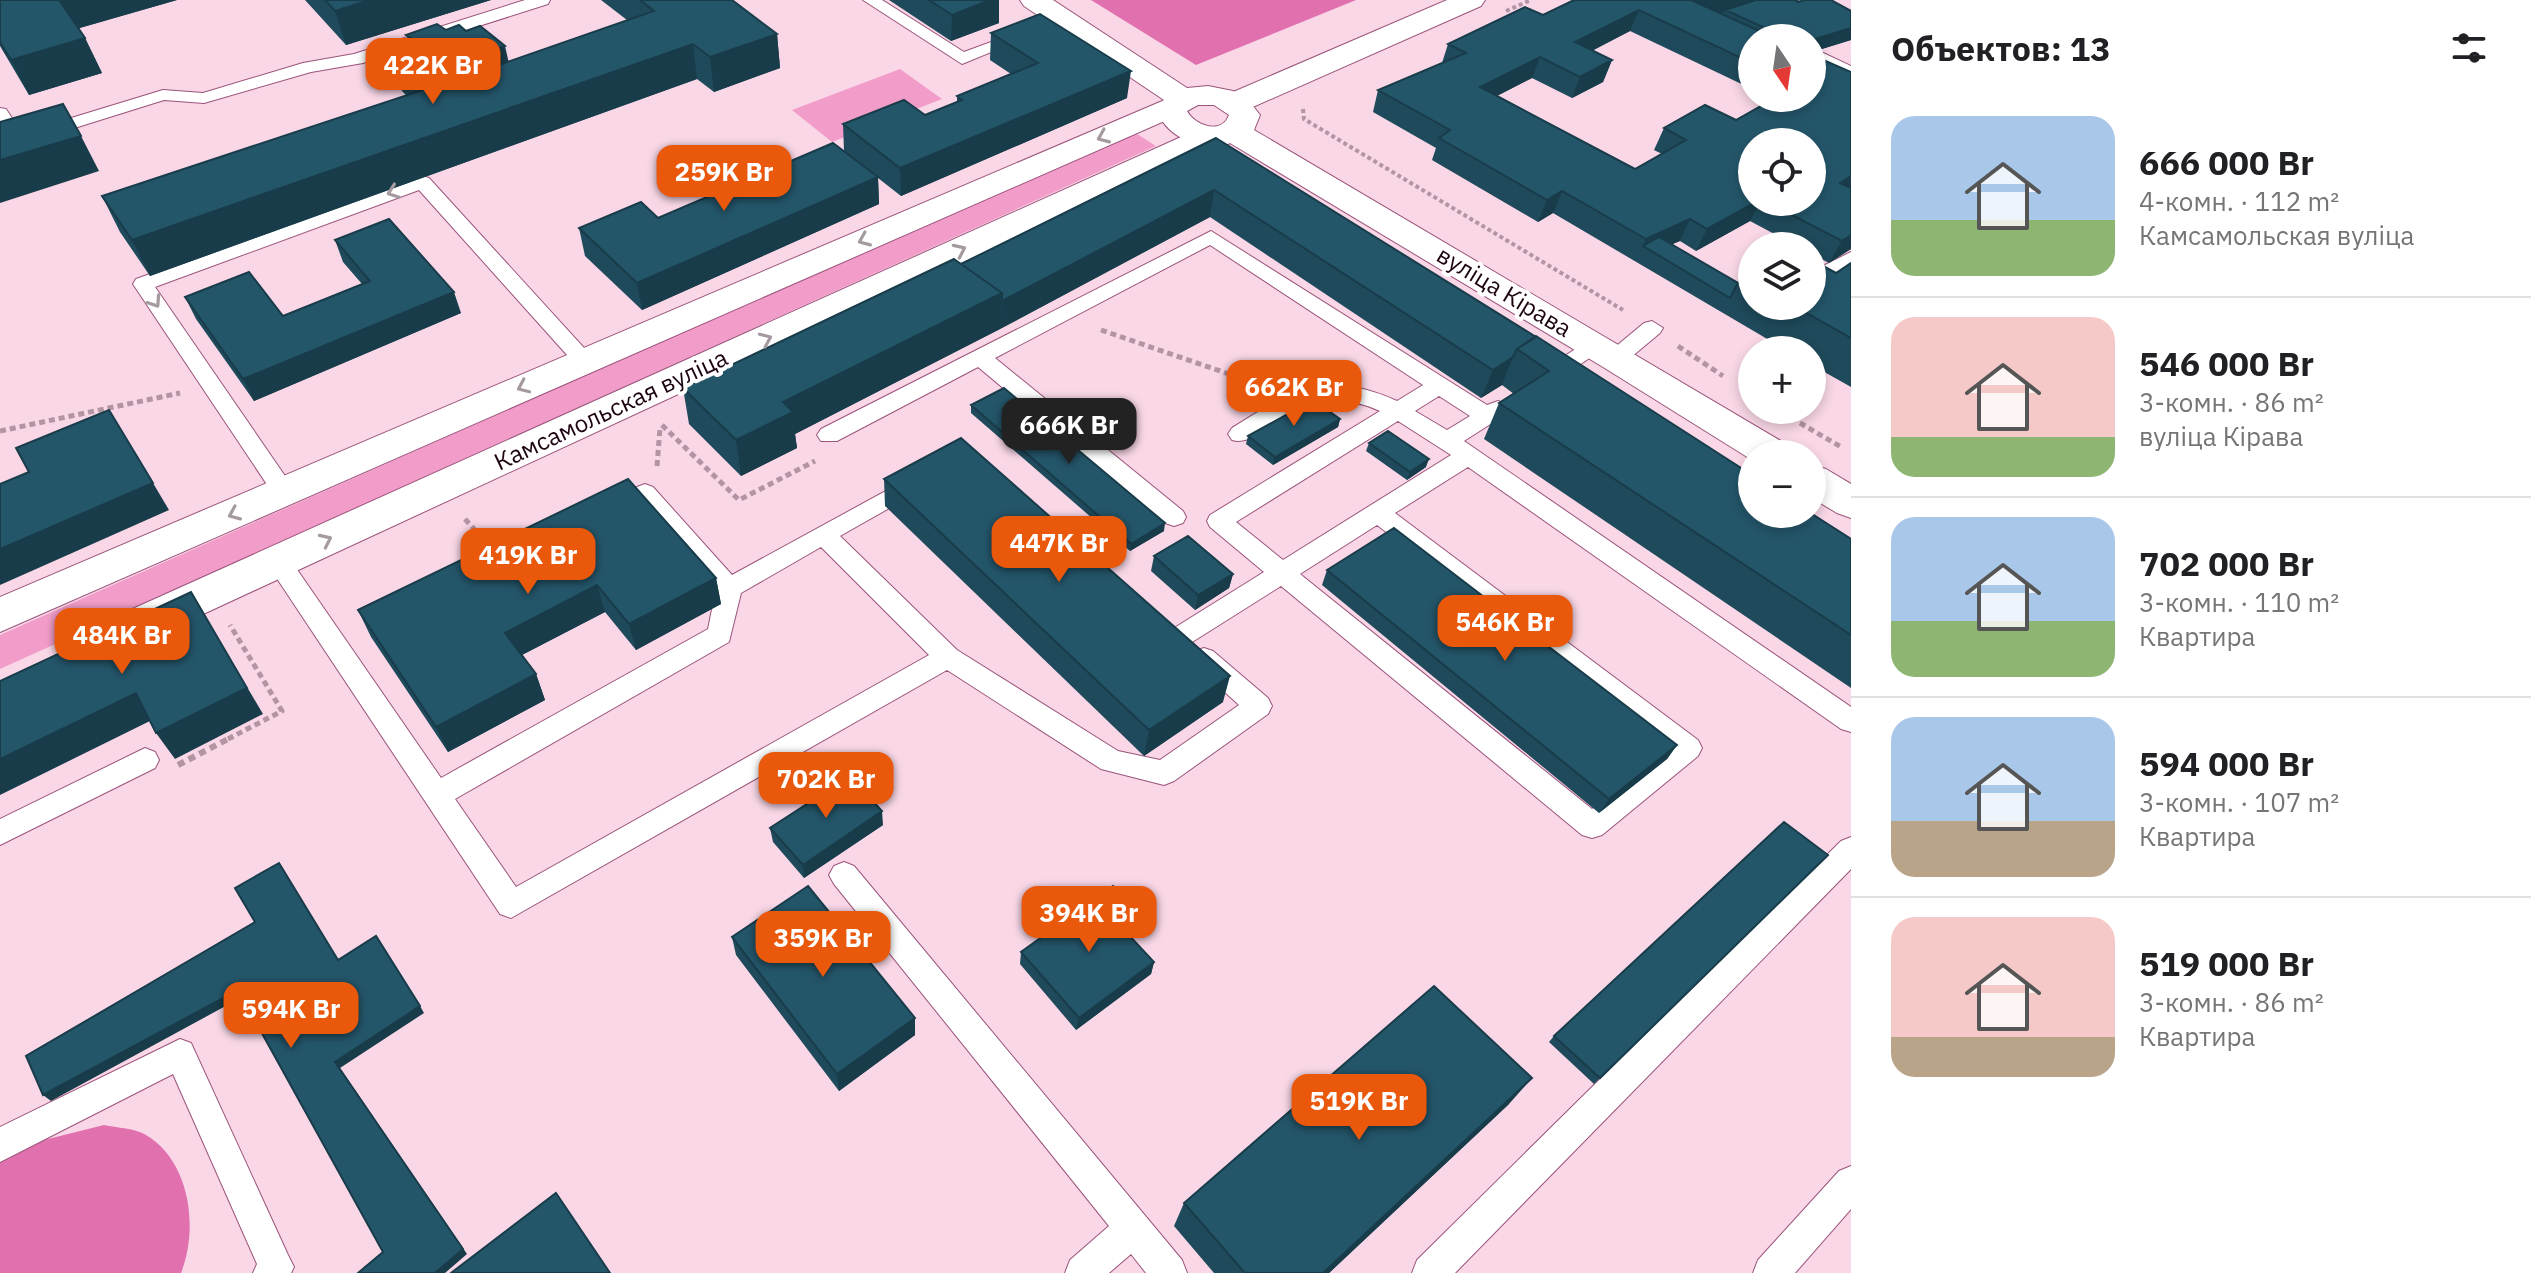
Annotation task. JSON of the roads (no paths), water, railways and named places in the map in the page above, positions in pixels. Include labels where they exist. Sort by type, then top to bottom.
[{"type":"street","points":[[1034,0],[1066,19],[1179,102]]},
{"type":"street","name":"Камсамольская вуліца","points":[[111,637],[668,383],[896,288],[1192,144],[1471,0]]},
{"type":"street","points":[[1179,102],[1173,118],[1187,130],[1210,135],[1230,123]]},
{"type":"street","points":[[0,615],[1179,102]]},
{"type":"street","name":"вуліца Кірава","points":[[1230,123],[1749,440]]},
{"type":"street","points":[[627,342],[668,383]]},
{"type":"street","points":[[1826,488],[1851,503]]},
{"type":"lane","points":[[0,113],[17,140],[163,95],[204,98],[309,67],[357,59],[542,0]]},
{"type":"lane","points":[[871,0],[962,59],[1066,19]]},
{"type":"lane","points":[[1826,60],[1851,73]]},
{"type":"lane","points":[[284,492],[143,284],[422,182],[584,360]]},
{"type":"lane","points":[[829,435],[1211,237],[1487,416]]},
{"type":"lane","points":[[1826,272],[1851,258]]},
{"type":"lane","points":[[1180,637],[1378,513],[1458,448],[1487,416],[1527,389],[1560,370],[1652,328]]},
{"type":"lane","points":[[979,356],[1174,517]]},
{"type":"lane","points":[[1378,513],[1688,748],[1592,826],[1219,521],[1440,385]]},
{"type":"lane","points":[[1240,434],[1299,398],[1349,392],[1399,409],[1851,721]]},
{"type":"lane","points":[[729,588],[943,467]]},
{"type":"lane","points":[[645,493],[729,588]]},
{"type":"lane","points":[[824,535],[948,657],[1111,761],[1164,773],[1258,706],[1157,617]]},
{"type":"lane","points":[[278,562],[511,905],[948,657]]},
{"type":"lane","points":[[436,795],[720,635],[729,588]]},
{"type":"lane","points":[[0,833],[145,760]]},
{"type":"lane","points":[[1437,1271],[1851,850]]},
{"type":"lane","points":[[844,875],[1169,1273]]},
{"type":"lane","points":[[0,1145],[180,1054],[276,1267],[271,1273]]},
{"type":"lane","points":[[1771,1273],[1851,1183]]},
{"type":"lane","points":[[1083,1273],[1132,1229]]}]
